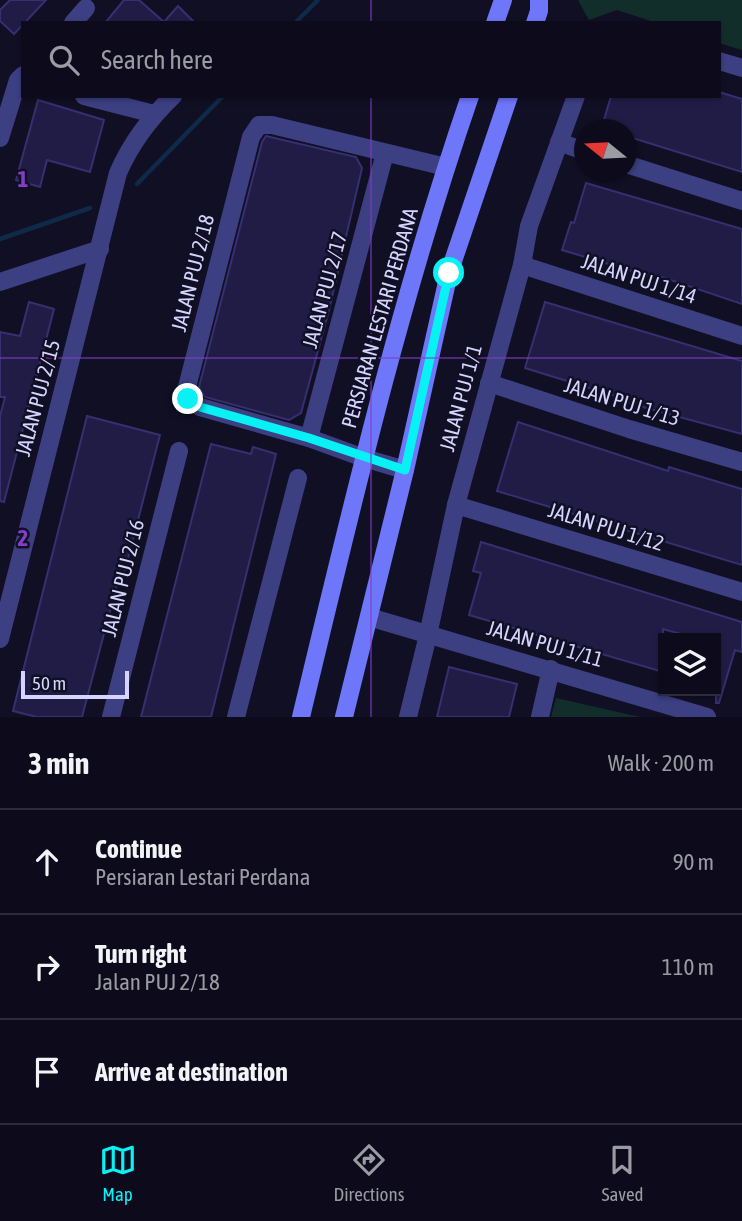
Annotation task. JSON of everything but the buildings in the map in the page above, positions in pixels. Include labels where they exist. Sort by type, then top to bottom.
[{"type":"main road","points":[[496,21],[503,0]]},
{"type":"main road","points":[[536,21],[539,0]]},
{"type":"main road","name":"PERSIARAN LESTARI PERDANA","points":[[301,717],[364,458],[446,167],[469,98]]},
{"type":"main road","points":[[344,717],[405,470],[449,273],[508,98]]},
{"type":"street","points":[[75,21],[86,8]]},
{"type":"street","points":[[721,62],[742,68]]},
{"type":"street","points":[[0,75],[21,78],[0,138]]},
{"type":"street","points":[[92,98],[154,114]]},
{"type":"street","points":[[0,282],[100,249],[118,173],[130,145],[154,114],[171,98]]},
{"type":"street","name":"JALAN PUJ 1/1","points":[[408,717],[456,505],[522,265],[529,226],[575,98]]},
{"type":"street","name":"JALAN PUJ 2/18","points":[[405,470],[309,438],[200,407],[188,399],[188,383],[251,137],[259,125],[265,124],[446,167]]},
{"type":"street","points":[[559,142],[574,147]]},
{"type":"street","name":"JALAN PUJ 2/17","points":[[309,438],[385,153]]},
{"type":"street","points":[[637,168],[742,201]]},
{"type":"street","name":"JALAN PUJ 2/15","points":[[0,639],[100,249]]},
{"type":"street","name":"JALAN PUJ 1/14","points":[[522,265],[742,335]]},
{"type":"street","name":"JALAN PUJ 1/13","points":[[489,383],[629,429],[742,462]]},
{"type":"street","name":"JALAN PUJ 2/16","points":[[111,717],[179,451]]},
{"type":"street","points":[[236,717],[298,478]]},
{"type":"street","name":"JALAN PUJ 1/12","points":[[456,505],[742,592]]},
{"type":"street","name":"JALAN PUJ 1/11","points":[[369,617],[707,717]]},
{"type":"street","points":[[540,717],[551,669]]},
{"type":"green space","points":[[578,0],[742,0],[742,50],[721,44],[721,21],[651,21],[617,10],[589,20]]},
{"type":"green space","points":[[556,698],[640,717],[551,717]]},
{"type":"waterway","points":[[297,21],[318,0]]},
{"type":"waterway","points":[[137,184],[221,98]]},
{"type":"waterway","points":[[0,239],[90,208]]},
{"type":"route","points":[[188,399],[200,407],[309,438],[405,470],[449,273]]}]
